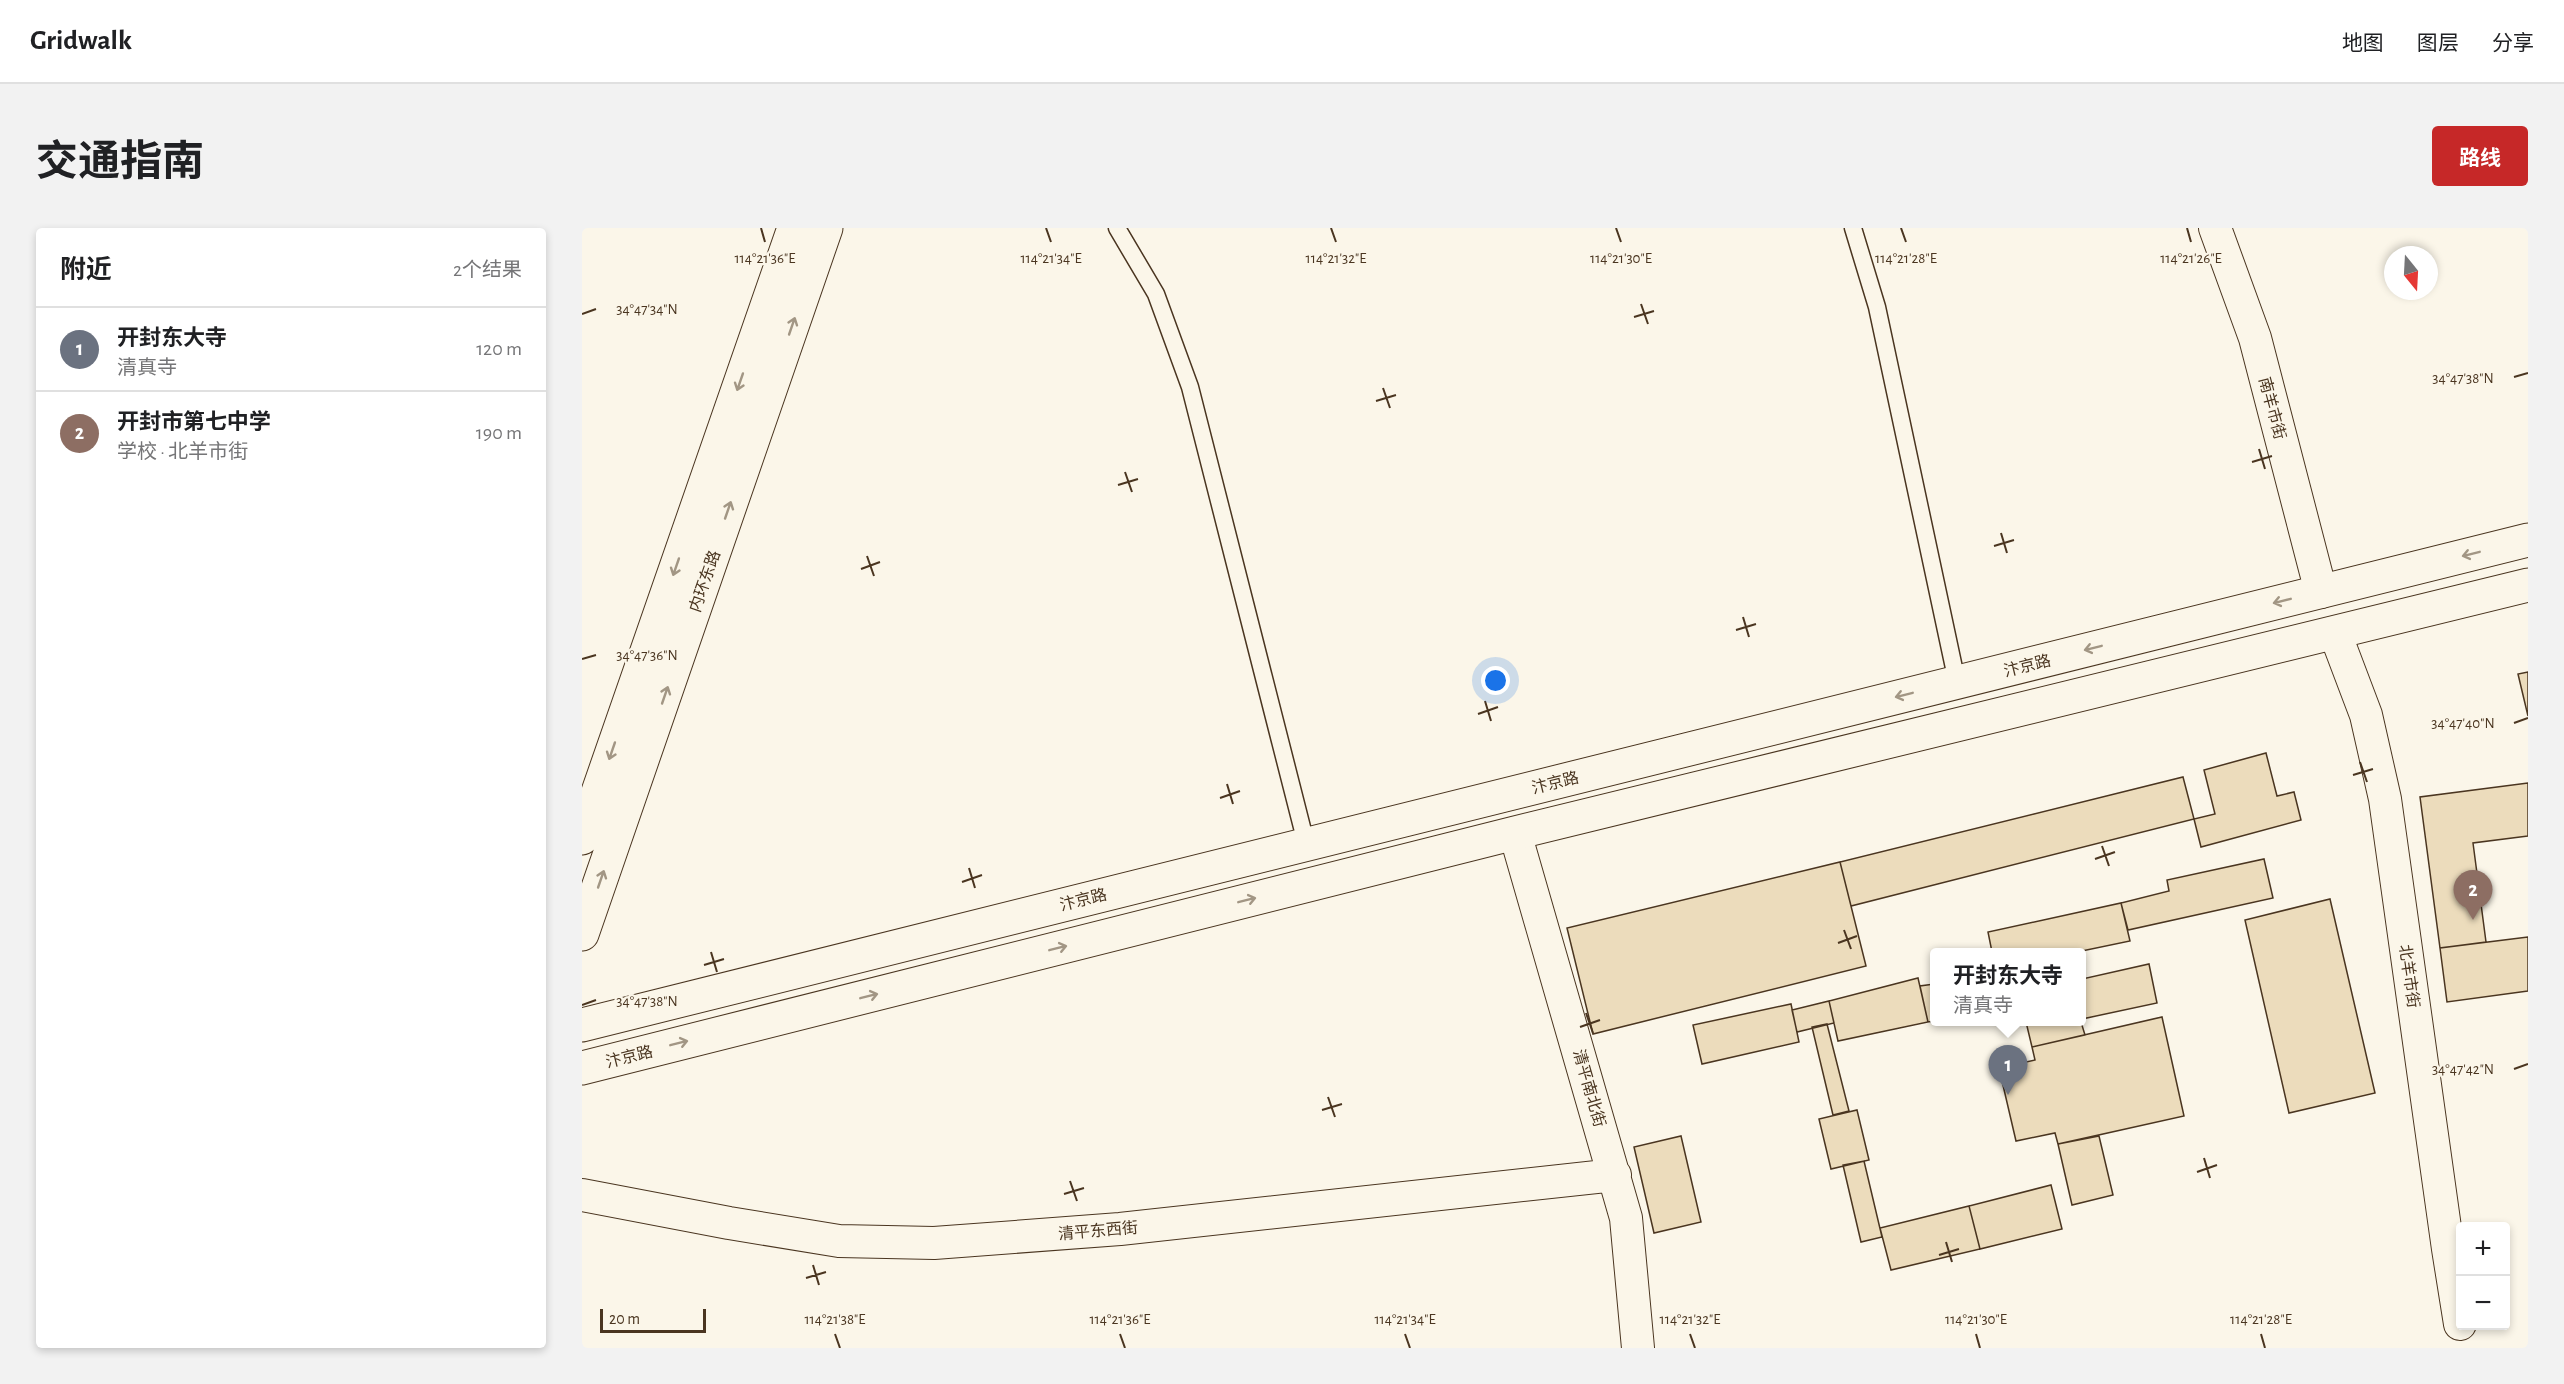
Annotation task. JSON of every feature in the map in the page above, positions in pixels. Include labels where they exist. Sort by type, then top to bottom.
[{"type":"main road","name":"内环东路","points":[[582,838],[794,228]]},
{"type":"main road","name":"内环东路","points":[[582,934],[826,228]]},
{"type":"main road","name":"汴京路","points":[[582,1025],[2528,540]]},
{"type":"main road","name":"汴京路","points":[[582,1068],[1515,832],[2528,585]]},
{"type":"street","name":"南羊市街","points":[[2215,228],[2255,338],[2321,592]]},
{"type":"street","name":"北羊市街","points":[[2335,633],[2366,716],[2385,799],[2456,1296]]},
{"type":"street","name":"清平南北街","points":[[1515,832],[1626,1218],[1638,1348]]},
{"type":"street","name":"清平东西街","points":[[582,1195],[839,1241],[934,1243],[1120,1229],[1615,1175]]},
{"type":"street","name":"北羊市街","points":[[2462,1330],[2464,1348]]},
{"type":"lane","points":[[1117,228],[1156,294],[1190,387],[1306,843]]},
{"type":"lane","points":[[1853,228],[1877,307],[1958,682]]},
{"type":"building","points":[[2528,672],[2528,716],[2518,674]]},
{"type":"building","points":[[2266,753],[2277,796],[2294,792],[2301,820],[2201,847],[2194,819],[2215,814],[2204,770]]},
{"type":"building","points":[[2183,777],[2194,819],[1851,906],[1840,862]]},
{"type":"building","points":[[2528,783],[2528,836],[2473,843],[2486,942],[2440,948],[2420,797]]},
{"type":"building","points":[[2264,859],[2273,898],[2128,930],[2121,903],[2169,891],[2167,880]]},
{"type":"building","points":[[1840,862],[1866,966],[1593,1034],[1567,928]]},
{"type":"building","points":[[2330,899],[2375,1093],[2289,1113],[2245,920]]},
{"type":"building","points":[[2121,903],[2130,941],[2086,950],[2086,948],[1991,948],[1988,932]]},
{"type":"building","points":[[2528,937],[2528,991],[2447,1002],[2440,948]]},
{"type":"building","points":[[2149,964],[2157,1003],[2086,1018],[2086,978]]},
{"type":"building","points":[[1918,978],[1928,1022],[1838,1041],[1829,1001]]},
{"type":"building","points":[[1930,985],[1930,1022],[1928,1022],[1920,986]]},
{"type":"building","points":[[1829,1001],[1834,1023],[1797,1032],[1792,1010]]},
{"type":"building","points":[[1791,1004],[1799,1042],[1702,1064],[1693,1025]]},
{"type":"building","points":[[2162,1017],[2184,1116],[2058,1144],[2055,1133],[2016,1141],[1999,1068],[2035,1060],[2032,1047]]},
{"type":"building","points":[[1827,1024],[1849,1111],[1833,1115],[1812,1027]]},
{"type":"building","points":[[2027,1026],[2082,1026],[2085,1035],[2032,1047]]},
{"type":"building","points":[[1857,1110],[1869,1160],[1831,1169],[1819,1119]]},
{"type":"building","points":[[1681,1136],[1701,1222],[1654,1233],[1634,1147]]},
{"type":"building","points":[[2099,1136],[2113,1195],[2072,1205],[2058,1144]]},
{"type":"building","points":[[1864,1161],[1882,1237],[1861,1242],[1843,1165]]},
{"type":"building","points":[[2051,1185],[2062,1229],[1980,1249],[1969,1206]]},
{"type":"building","points":[[1969,1206],[1980,1249],[1891,1270],[1880,1228]]},
{"type":"place","name":"开封市第七中学","points":[[2473,920]]},
{"type":"place","name":"开封东大寺","points":[[2008,1095]]}]
